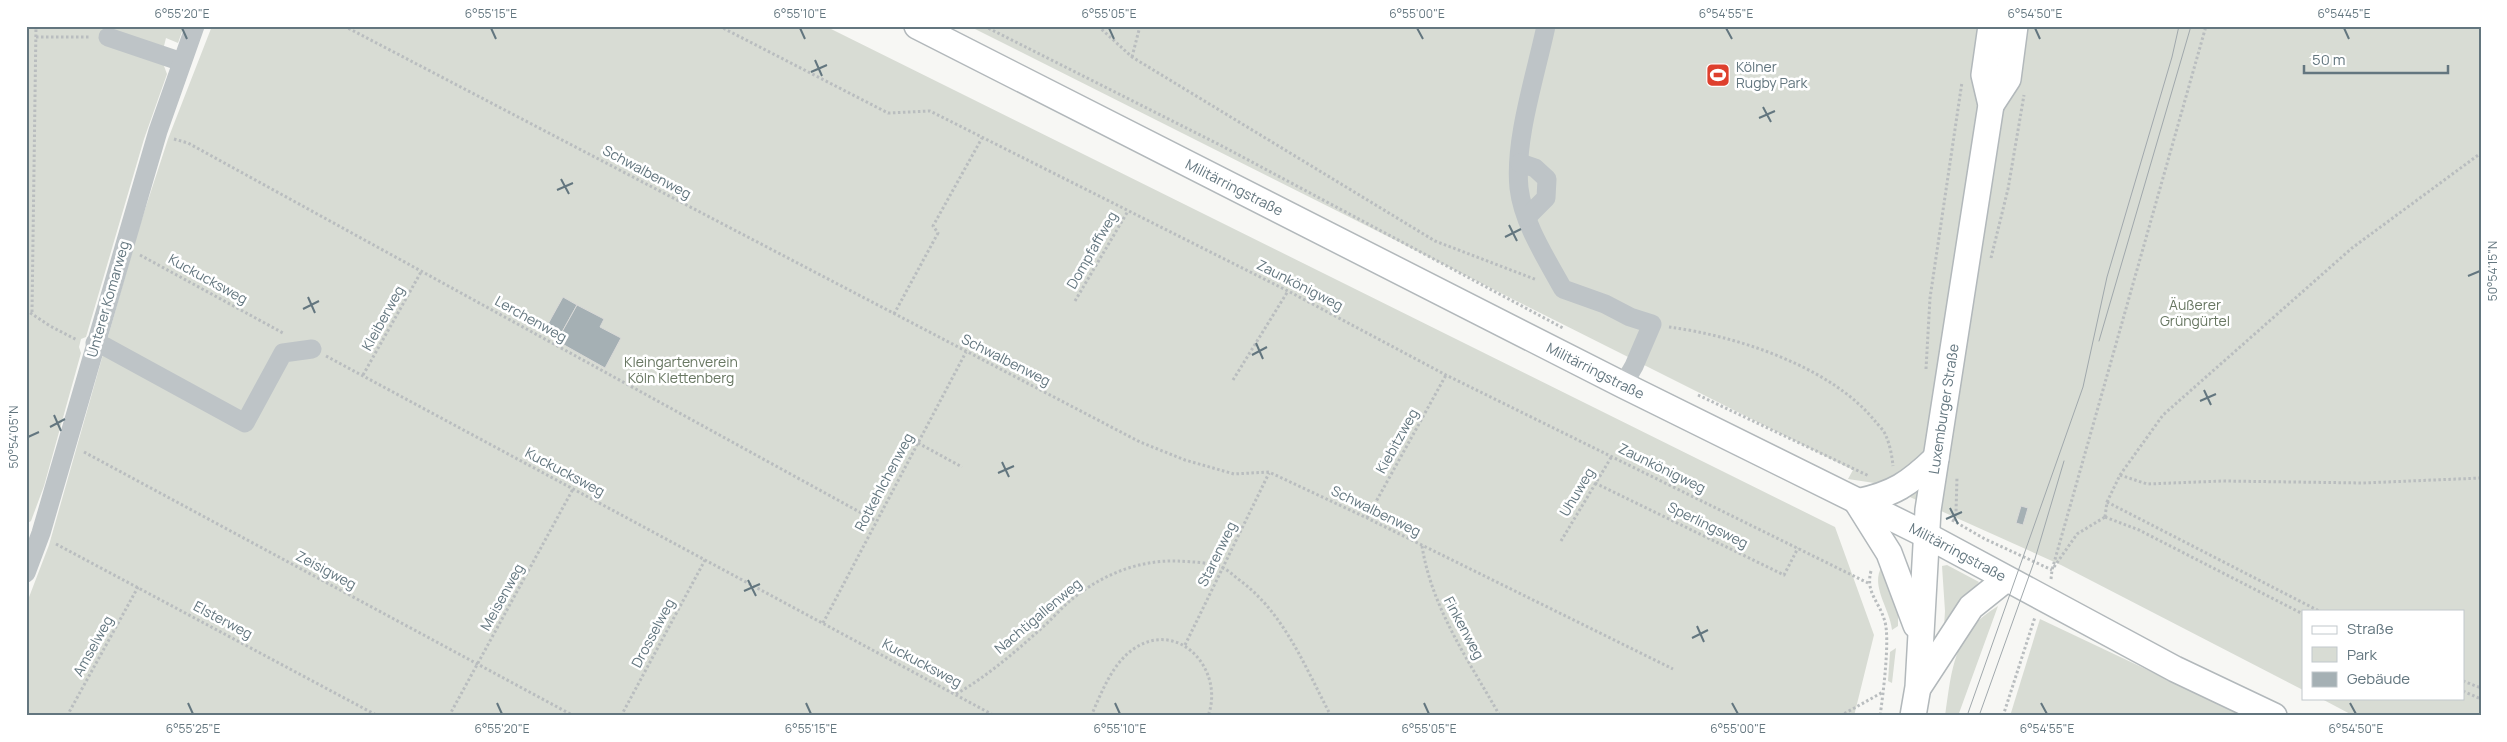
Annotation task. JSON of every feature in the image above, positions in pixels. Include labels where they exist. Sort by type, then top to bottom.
[{"type":"main road","name":"Militärringstraße","points":[[917,26],[1623,385],[1926,535],[2175,669],[2274,716]]},
{"type":"main road","name":"Luxemburger Straße","points":[[1913,716],[1918,687],[1928,510],[1991,105],[1984,75],[1991,26]]},
{"type":"main road","name":"Luxemburger Straße","points":[[1991,105],[2008,79],[2015,26]]},
{"type":"main road","points":[[1921,640],[1889,553],[1857,502],[1879,497],[1896,481],[1912,482],[1936,458]]},
{"type":"main road","points":[[1918,687],[1971,607],[2006,579]]},
{"type":"street","name":"Unterer Komarweg","points":[[26,573],[41,533],[67,444],[88,343],[124,247],[158,131],[195,26]]},
{"type":"street","points":[[1546,26],[1522,132],[1519,188],[1527,217],[1563,289],[1652,324],[1634,366],[1623,385]]},
{"type":"street","points":[[108,37],[182,62]]},
{"type":"street","points":[[1520,163],[1535,168],[1546,179],[1546,198],[1527,217]]},
{"type":"street","points":[[88,343],[106,347],[245,423],[283,353],[312,349]]},
{"type":"path","points":[[32,312],[36,26]]},
{"type":"path","name":"Schwalbenweg","points":[[344,26],[1140,442],[1185,460],[1234,474],[1269,472],[1367,518],[1673,669]]},
{"type":"path","name":"Zaunkönigweg","points":[[719,26],[888,113],[930,111],[1288,291],[1446,375],[1868,583]]},
{"type":"path","points":[[984,26],[1222,146],[1564,328]]},
{"type":"path","points":[[1098,26],[1132,57],[1435,241],[1563,289]]},
{"type":"path","points":[[1132,57],[1140,26]]},
{"type":"path","points":[[2052,570],[2206,26]]},
{"type":"path","points":[[36,37],[108,37]]},
{"type":"path","points":[[1926,375],[1930,298],[1963,74]]},
{"type":"path","points":[[1990,260],[2008,188],[2026,87]]},
{"type":"path","name":"Lerchenweg","points":[[174,138],[188,143],[876,521]]},
{"type":"path","points":[[894,314],[938,232],[933,226],[982,138]]},
{"type":"path","points":[[2105,517],[2107,502],[2120,475],[2163,415],[2352,248],[2481,152]]},
{"type":"path","name":"Dompfaffweg","points":[[1075,301],[1128,211]]},
{"type":"path","name":"Kuckucksweg","points":[[124,247],[995,716]]},
{"type":"path","name":"Kleiberweg","points":[[363,375],[421,272]]},
{"type":"path","points":[[1233,380],[1288,291]]},
{"type":"path","points":[[26,310],[32,312],[50,326],[88,343]]},
{"type":"path","points":[[1652,324],[1698,331],[1777,355],[1845,392],[1864,407],[1886,434],[1892,454],[1896,481]]},
{"type":"path","name":"Rotkehlchenweg","points":[[823,623],[966,352]]},
{"type":"path","name":"Kiebitzweg","points":[[1367,518],[1446,375]]},
{"type":"path","points":[[1696,394],[1896,481]]},
{"type":"path","points":[[918,443],[962,467]]},
{"type":"path","name":"Zeisigweg","points":[[67,444],[574,716]]},
{"type":"path","name":"Uhuweg","points":[[1561,541],[1612,456]]},
{"type":"path","name":"Starenweg","points":[[1185,645],[1269,472]]},
{"type":"path","points":[[1954,521],[1957,472]]},
{"type":"path","points":[[2120,475],[2147,484],[2223,482],[2362,483],[2481,478]]},
{"type":"path","name":"Sperlingsweg","points":[[1595,483],[1784,575],[1798,548]]},
{"type":"path","name":"Meisenweg","points":[[450,716],[573,489]]},
{"type":"path","points":[[2107,502],[2317,610]]},
{"type":"path","points":[[1928,510],[2052,570]]},
{"type":"path","points":[[2052,570],[2077,534],[2105,517]]},
{"type":"path","points":[[2105,517],[2139,530],[2302,613]]},
{"type":"path","name":"Elsterweg","points":[[57,544],[378,716]]},
{"type":"path","name":"Finkenweg","points":[[1422,546],[1426,572],[1442,614],[1500,716]]},
{"type":"path","name":"Drosselweg","points":[[621,716],[705,560]]},
{"type":"path","name":"Nachtigallenweg","points":[[956,694],[972,685],[1022,646],[1075,596],[1102,578],[1132,566],[1165,561],[1222,567],[1250,587],[1269,606],[1288,635],[1331,716]]},
{"type":"path","points":[[1873,566],[1868,583],[1886,623],[1884,692],[1880,716]]},
{"type":"path","name":"Amselweg","points":[[67,716],[138,587]]},
{"type":"path","points":[[2003,716],[2043,598]]},
{"type":"path","points":[[1091,716],[1108,679],[1122,659],[1134,649],[1153,641],[1185,645],[1199,660],[1211,683],[1212,697],[1208,716]]},
{"type":"path","points":[[2464,681],[2481,688]]},
{"type":"path","points":[[2464,691],[2481,699]]},
{"type":"path","points":[[1840,716],[1884,692]]},
{"type":"green space","points":[[26,26],[184,26],[178,43],[166,38],[161,58],[167,74],[144,139],[86,337],[81,339],[79,347],[81,353],[44,486],[31,521],[26,524]]},
{"type":"green space","name":"Kleingartenverein Köln Klettenberg","points":[[212,26],[825,26],[1835,527],[1874,635],[1854,716],[26,716],[26,605],[49,545],[138,231],[168,139]]},
{"type":"green space","name":"Äußerer Grüngürtel","points":[[969,26],[2481,26],[2481,716],[2354,716],[2324,700],[2464,700],[2464,610],[2302,610],[2302,689],[2061,565],[1881,484],[1848,479],[1853,470]]},
{"type":"green space","points":[[1886,561],[1898,610],[1898,626],[1892,630],[1881,595],[1878,577],[1880,569]]},
{"type":"green space","points":[[1947,565],[1979,582],[1961,605],[1943,642],[1945,611],[1942,566]]},
{"type":"green space","points":[[1998,606],[1958,716],[1945,716],[1953,668],[1963,640],[1983,617]]},
{"type":"green space","points":[[2040,619],[2245,716],[2010,716]]},
{"type":"green space","points":[[1896,648],[1892,683],[1888,681],[1890,652]]},
{"type":"building","points":[[563,297],[577,305],[562,332],[548,324]]},
{"type":"building","points":[[577,305],[604,319],[600,327],[621,338],[605,368],[557,341]]},
{"type":"building","points":[[2021,506],[2028,508],[2023,525],[2016,523]]},
{"type":"tram line","points":[[1967,716],[2083,387],[2107,277],[2172,57],[2179,26]]},
{"type":"tram line","points":[[2099,341],[2191,26]]},
{"type":"tram line","points":[[1979,716],[2034,562],[2064,461]]},
{"type":"place","name":"Kölner Rugby Park","points":[[1718,75]]}]
